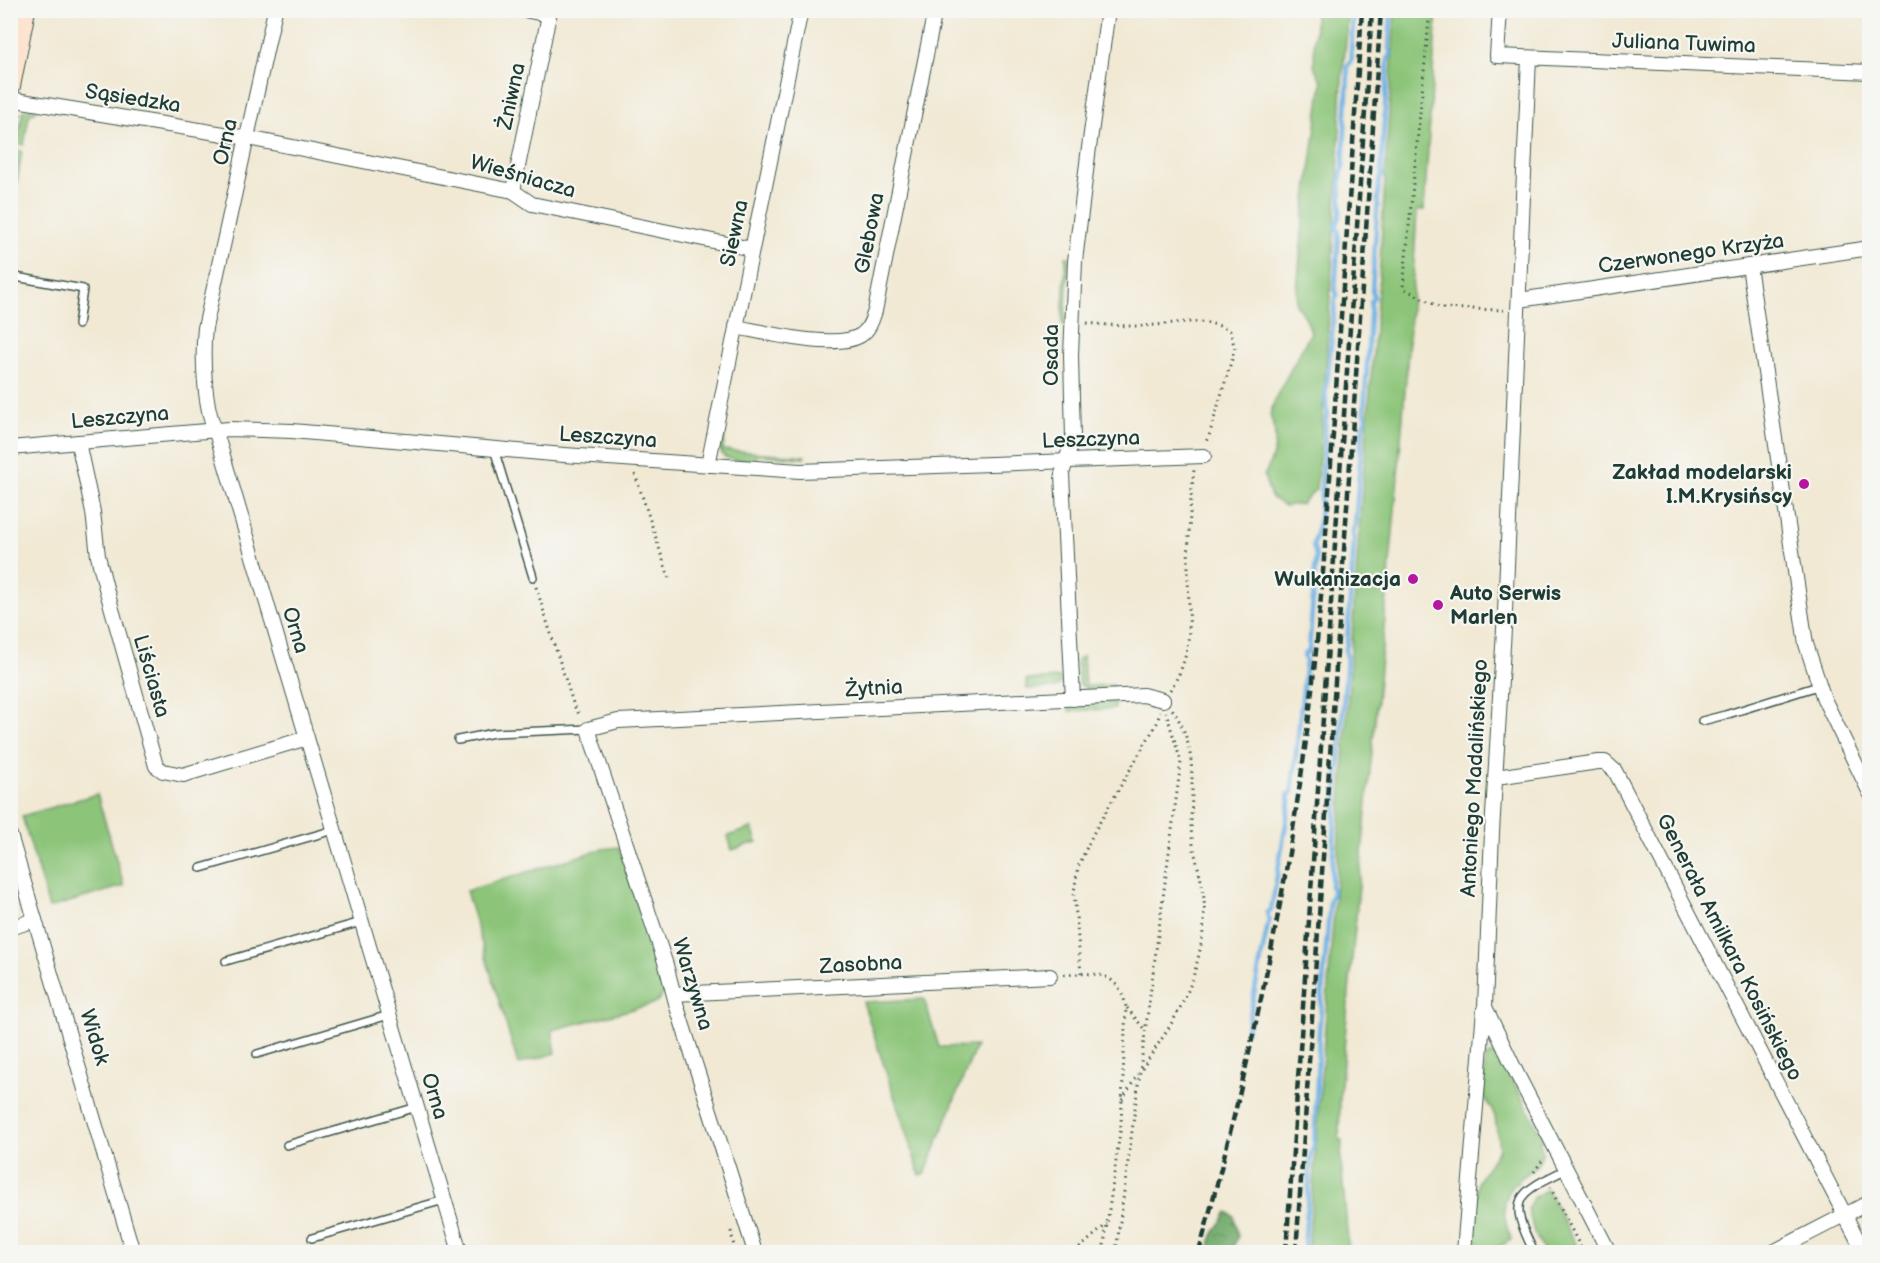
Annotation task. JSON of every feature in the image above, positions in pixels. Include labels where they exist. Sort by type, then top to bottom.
[{"type":"street","points":[[14,95],[25,10]]},
{"type":"street","name":"Orna","points":[[275,10],[204,336],[209,417],[215,429],[460,1252]]},
{"type":"street","points":[[524,10],[549,13]]},
{"type":"street","name":"Siewna","points":[[708,465],[801,10]]},
{"type":"street","name":"Glebowa","points":[[736,327],[813,340],[855,338],[867,330],[877,299],[935,10]]},
{"type":"street","name":"Osada","points":[[1073,699],[1062,478],[1073,438],[1072,322],[1079,222],[1108,10]]},
{"type":"street","name":"Juliana Tuwima","points":[[1500,10],[1497,56],[1869,72]]},
{"type":"street","name":"Żniwna","points":[[513,190],[549,13]]},
{"type":"street","name":"Antoniego Madalińskiego","points":[[1464,1252],[1485,1007],[1487,916],[1496,777],[1529,58]]},
{"type":"street","name":"Sąsiedzka","points":[[14,95],[248,138]]},
{"type":"street","name":"Wieśniacza","points":[[248,138],[513,190],[532,204],[752,249]]},
{"type":"street","name":"Czerwonego Krzyża","points":[[1519,305],[1869,248]]},
{"type":"street","points":[[1749,266],[1806,644],[1818,686],[1869,793]]},
{"type":"street","name":"Leszczyna","points":[[10,448],[215,429],[292,431],[632,460],[800,471],[1200,456]]},
{"type":"street","name":"Liściasta","points":[[78,442],[93,512],[98,556],[156,766],[163,771],[183,775],[307,738]]},
{"type":"street","name":"Żytnia","points":[[588,729],[618,721],[1143,695],[1163,700]]},
{"type":"street","name":"Warzywna","points":[[588,729],[674,994],[754,1252]]},
{"type":"street","name":"Generała Amilkara Kosińskiego","points":[[1496,777],[1598,762],[1605,762],[1611,766],[1864,1252]]},
{"type":"street","name":"Widok","points":[[10,835],[133,1252]]},
{"type":"street","points":[[10,928],[35,920]]},
{"type":"street","name":"Zasobna","points":[[674,994],[1050,976]]},
{"type":"street","name":"Antoniego Madalińskiego","points":[[1485,1007],[1507,1055],[1609,1252]]},
{"type":"street","points":[[1773,1252],[1869,1202]]},
{"type":"lane","points":[[10,276],[83,289],[78,325]]},
{"type":"lane","points":[[494,449],[533,577]]},
{"type":"lane","points":[[1702,721],[1818,686]]},
{"type":"lane","points":[[458,740],[494,734],[588,729]]},
{"type":"lane","points":[[201,868],[334,830]]},
{"type":"lane","points":[[226,961],[361,922]]},
{"type":"lane","points":[[257,1054],[389,1015]]},
{"type":"lane","points":[[287,1145],[417,1107]]},
{"type":"lane","points":[[1534,1252],[1521,1226],[1518,1216],[1519,1205],[1525,1192],[1567,1169]]},
{"type":"lane","points":[[312,1238],[444,1200]]},
{"type":"path","points":[[1430,10],[1403,288],[1441,308],[1519,305]]},
{"type":"path","points":[[10,162],[14,95]]},
{"type":"path","points":[[1072,322],[1141,326],[1211,323],[1230,331],[1235,349],[1209,436],[1200,456],[1191,496],[1188,566],[1190,628],[1187,653],[1178,678],[1163,700],[1157,723],[1083,853],[1075,883],[1081,973],[1095,974],[1112,980],[1122,990],[1126,1006],[1121,1125],[1103,1252]]},
{"type":"path","points":[[632,460],[634,473],[669,578]]},
{"type":"path","points":[[533,577],[574,706],[588,729]]},
{"type":"path","points":[[1122,1101],[1187,994],[1200,944],[1205,910],[1192,839],[1193,771],[1191,757],[1183,726],[1173,710],[1163,700]]},
{"type":"path","points":[[1116,1252],[1181,762],[1168,723]]},
{"type":"path","points":[[1126,1006],[1145,1030]]},
{"type":"path","points":[[1539,1166],[1583,1252]]},
{"type":"path","points":[[1075,1252],[1107,1224]]},
{"type":"green space","points":[[1315,11],[1349,11],[1342,81],[1322,428],[1316,489],[1301,504],[1284,506],[1271,497],[1264,476],[1275,446],[1275,431],[1270,415],[1276,397],[1311,332],[1306,318],[1296,304],[1303,221],[1322,82],[1314,66]]},
{"type":"green space","points":[[1395,11],[1437,11],[1424,210],[1417,211],[1402,433],[1340,1097],[1339,1140],[1342,1140],[1341,1161],[1349,1252],[1308,1252],[1379,278]]},
{"type":"green space","points":[[37,110],[29,116],[24,145],[17,144],[23,111]]},
{"type":"green space","points":[[16,150],[22,151],[13,205],[11,205],[11,177]]},
{"type":"green space","points":[[1066,257],[1069,257],[1065,325],[1062,324]]},
{"type":"green space","points":[[723,434],[725,434],[723,450],[805,456],[804,458],[758,455],[753,461],[732,460],[720,451]]},
{"type":"green space","points":[[1083,656],[1085,686],[1113,685],[1114,691],[1090,691],[1079,684],[1077,660]]},
{"type":"green space","points":[[1060,678],[1060,684],[1055,688],[1027,689],[1026,680]]},
{"type":"green space","points":[[1115,702],[1115,709],[1069,711],[1068,704]]},
{"type":"green space","points":[[97,794],[124,886],[49,908],[22,816]]},
{"type":"green space","points":[[752,828],[757,842],[732,850],[728,836]]},
{"type":"green space","points":[[619,847],[665,992],[656,1003],[552,1030],[556,1053],[518,1064],[466,891],[602,849]]},
{"type":"green space","points":[[924,999],[939,1047],[976,1046],[925,1174],[920,1175],[863,1002]]},
{"type":"green space","points":[[1499,1055],[1505,1065],[1544,1140],[1539,1142],[1543,1151],[1536,1166],[1508,1193],[1504,1208],[1506,1224],[1512,1240],[1492,1250],[1493,1252],[1482,1252],[1472,1231],[1478,1181],[1499,1149],[1495,1116],[1483,1095],[1485,1060],[1487,1056]]},
{"type":"green space","points":[[1547,1189],[1580,1252],[1544,1252],[1534,1232],[1528,1209],[1533,1198]]},
{"type":"green space","points":[[1227,1212],[1234,1216],[1238,1237],[1231,1252],[1208,1252],[1212,1237]]},
{"type":"waterway","points":[[1247,1030],[1269,919],[1267,913],[1271,910],[1290,801],[1288,795],[1292,792],[1306,661],[1304,655],[1309,651],[1316,556],[1313,545],[1319,522],[1328,414],[1326,391],[1337,295],[1335,289],[1339,233],[1336,226],[1340,212],[1347,67],[1352,58],[1354,10]]},
{"type":"waterway","points":[[1304,1252],[1311,1154],[1314,1145],[1319,1032],[1330,900],[1333,893],[1331,887],[1337,772],[1347,656],[1345,650],[1353,530],[1363,425],[1366,419],[1364,411],[1371,301],[1374,296],[1372,291],[1379,181],[1382,175],[1388,59],[1391,53],[1389,49],[1391,10]]},
{"type":"railway","points":[[1199,1252],[1242,1085],[1266,973],[1288,860],[1304,755],[1324,564],[1362,10]]},
{"type":"railway","points":[[1286,1252],[1372,10]]},
{"type":"railway","points":[[1296,1252],[1381,10]]},
{"type":"place","name":"Zakład modelarski I.M.Krysińscy","points":[[1804,484]]},
{"type":"place","name":"Wulkanizacja","points":[[1413,579]]},
{"type":"place","name":"Auto Serwis Marlen","points":[[1438,605]]}]
